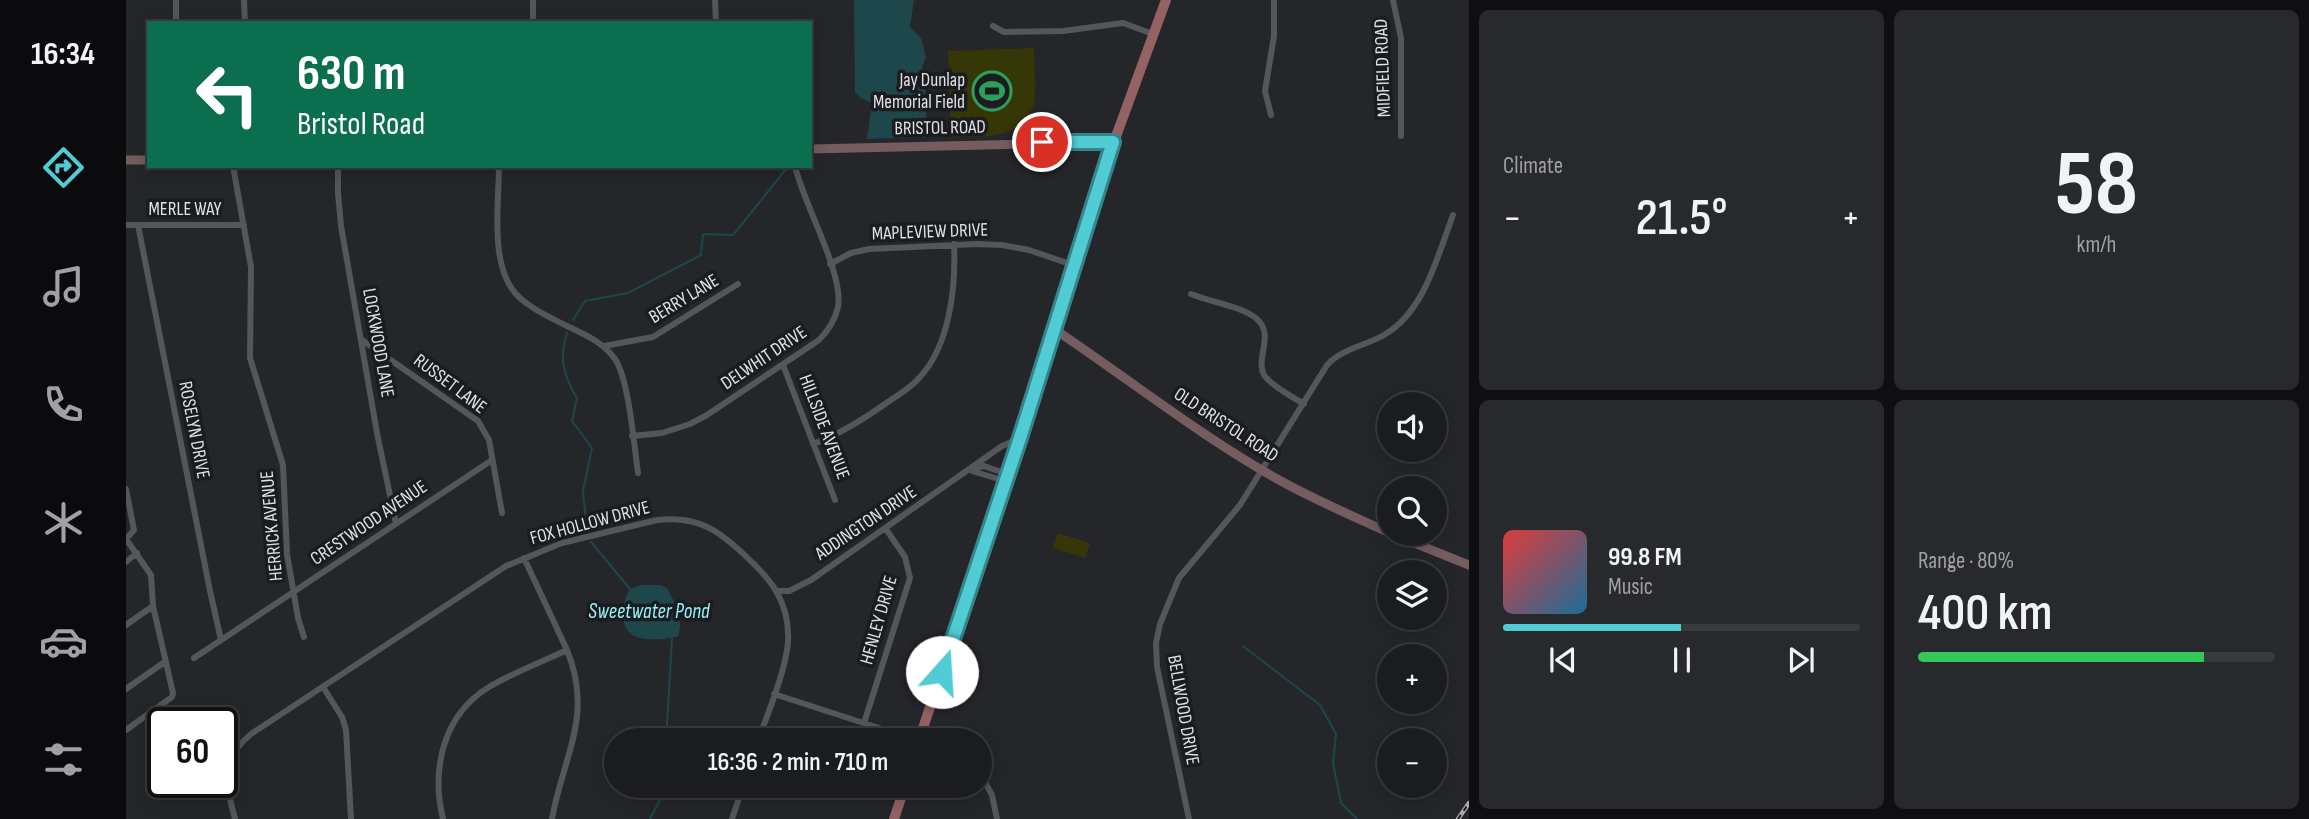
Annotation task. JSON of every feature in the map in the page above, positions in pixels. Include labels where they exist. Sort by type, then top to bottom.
[{"type":"main road","points":[[926,728],[1113,142],[1166,0]]},
{"type":"main road","name":"BRISTOL ROAD","points":[[812,149],[1113,142]]},
{"type":"main road","points":[[126,160],[147,160]]},
{"type":"main road","name":"OLD BRISTOL ROAD","points":[[1054,329],[1262,470],[1313,499],[1377,527]]},
{"type":"main road","name":"OLD BRISTOL ROAD","points":[[1423,546],[1469,565]]},
{"type":"main road","points":[[894,819],[901,798]]},
{"type":"street","points":[[176,0],[176,21]]},
{"type":"street","points":[[244,0],[246,21]]},
{"type":"street","points":[[533,0],[533,21]]},
{"type":"street","points":[[715,0],[716,21]]},
{"type":"street","points":[[1270,114],[1265,91],[1274,36],[1275,0]]},
{"type":"street","name":"MIDFIELD ROAD","points":[[1393,0],[1401,38],[1401,136]]},
{"type":"street","points":[[993,26],[1004,32],[1062,31],[1123,23],[1153,34]]},
{"type":"street","name":"HERRICK AVENUE","points":[[233,168],[252,276],[250,358],[283,465],[285,533],[293,592],[304,637]]},
{"type":"street","name":"LOCKWOOD LANE","points":[[338,168],[339,210],[396,524]]},
{"type":"street","points":[[499,168],[499,249],[502,270],[522,300],[604,346],[617,362],[623,377],[638,473]]},
{"type":"street","name":"DELWHIT DRIVE","points":[[632,436],[662,433],[707,415],[819,340],[833,322],[838,307],[838,292],[796,168]]},
{"type":"street","name":"BELLWOOD DRIVE","points":[[1189,819],[1157,667],[1158,631],[1179,578],[1234,514],[1332,360],[1343,352],[1383,336],[1411,312],[1422,295],[1453,215]]},
{"type":"street","name":"MERLE WAY","points":[[126,225],[244,225]]},
{"type":"street","name":"ROSELYN DRIVE","points":[[138,225],[209,591],[221,640]]},
{"type":"street","points":[[813,444],[852,427],[911,386],[930,365],[954,295],[954,244]]},
{"type":"street","name":"MAPLEVIEW DRIVE","points":[[830,264],[863,250],[954,244],[1002,245],[1029,250],[1073,265]]},
{"type":"street","name":"BERRY LANE","points":[[604,346],[653,337],[738,284]]},
{"type":"street","points":[[1191,294],[1255,317],[1264,329],[1264,375],[1304,404]]},
{"type":"street","name":"RUSSET LANE","points":[[362,340],[473,416],[486,433],[502,513]]},
{"type":"street","name":"HILLSIDE AVENUE","points":[[783,365],[835,500]]},
{"type":"street","name":"ADDINGTON DRIVE","points":[[776,592],[789,591],[811,580],[1002,446],[1020,438]]},
{"type":"street","name":"CRESTWOOD AVENUE","points":[[194,658],[492,460]]},
{"type":"street","points":[[970,470],[984,466],[1006,478]]},
{"type":"street","points":[[126,489],[134,530],[126,539],[152,575],[153,606],[172,697],[126,730]]},
{"type":"street","name":"FOX HOLLOW DRIVE","points":[[235,819],[226,777],[234,752],[251,734],[498,571],[562,543],[657,520],[681,520],[722,534],[776,592],[785,613],[788,642],[762,728]]},
{"type":"street","name":"HENLEY DRIVE","points":[[864,723],[910,578],[905,556],[886,529]]},
{"type":"street","points":[[126,562],[137,553]]},
{"type":"street","points":[[523,558],[567,650],[576,678],[578,715],[552,819]]},
{"type":"street","points":[[126,625],[153,606]]},
{"type":"street","points":[[443,819],[438,781],[440,756],[461,711],[488,688],[567,650]]},
{"type":"street","points":[[126,689],[166,661]]},
{"type":"street","points":[[323,687],[342,717],[346,730],[351,819]]},
{"type":"street","points":[[774,694],[882,728]]},
{"type":"street","points":[[992,795],[997,819]]},
{"type":"street","points":[[732,819],[739,798]]},
{"type":"shaded area","name":"Jay Dunlap Memorial Field","points":[[1034,48],[1034,102],[1030,114],[1022,124],[1001,134],[951,137],[948,51]]},
{"type":"shaded area","points":[[1058,533],[1090,543],[1085,558],[1053,548]]},
{"type":"water","points":[[854,0],[914,0],[910,27],[921,38],[926,57],[922,67],[927,137],[867,139],[872,103],[855,92]]},
{"type":"water","name":"Sweetwater Pond","points":[[640,585],[660,585],[667,588],[679,618],[678,636],[650,639],[638,638],[629,632],[623,614],[625,600],[630,589]]},
{"type":"waterway","points":[[573,320],[585,301],[628,293],[701,255],[703,234],[733,235],[787,168]]},
{"type":"waterway","points":[[567,333],[563,350],[564,366],[568,382],[577,398],[572,421],[592,448],[583,491],[587,532]]},
{"type":"waterway","points":[[591,542],[630,589]]},
{"type":"waterway","points":[[667,728],[672,639]]},
{"type":"waterway","points":[[1243,646],[1320,705],[1336,734],[1333,763],[1341,803],[1357,819]]},
{"type":"waterway","points":[[650,819],[661,798]]},
{"type":"railway","points":[[1458,819],[1469,803]]},
{"type":"place","name":"Jay Dunlap Memorial Field","points":[[992,91]]},
{"type":"route","points":[[942,672],[1020,438],[1113,142],[1042,142]]}]
